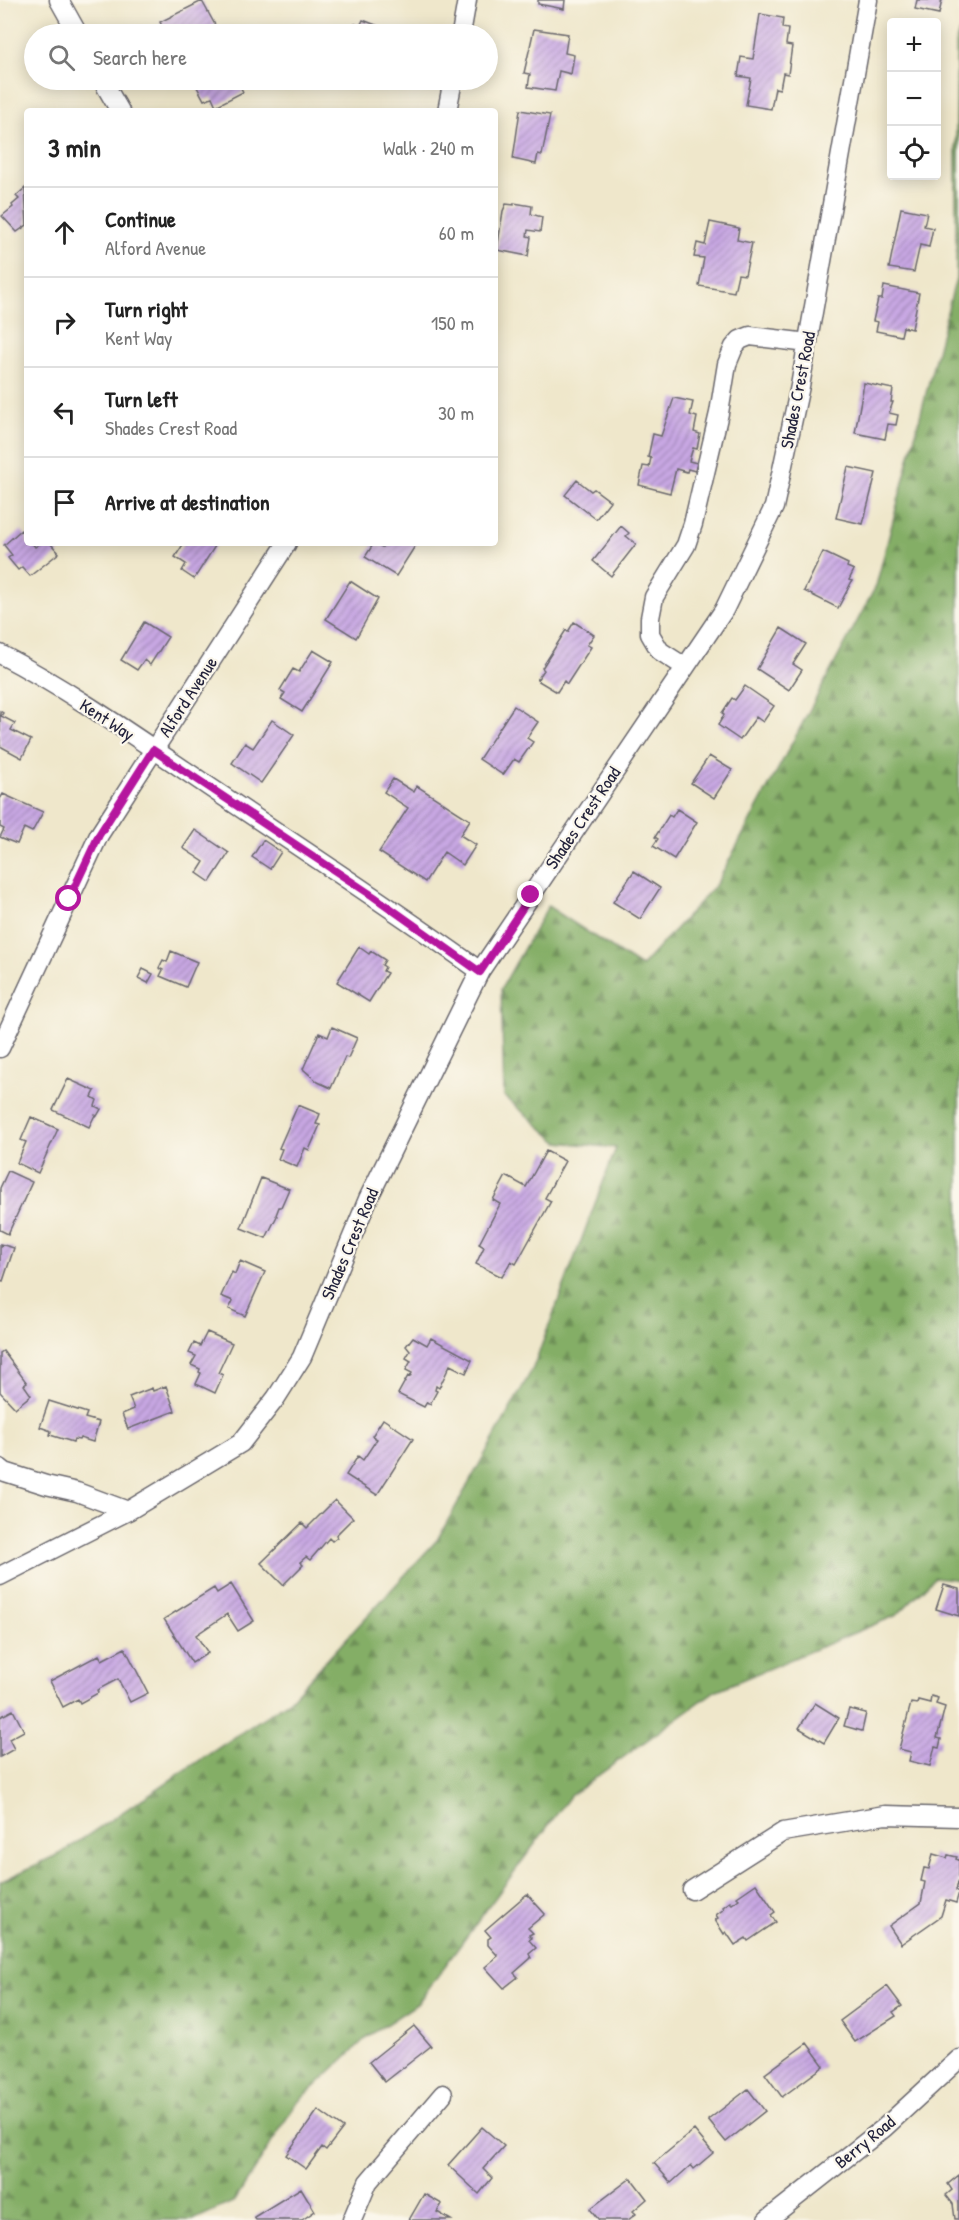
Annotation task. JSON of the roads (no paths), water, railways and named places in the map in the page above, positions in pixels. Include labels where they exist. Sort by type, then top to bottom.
[{"type":"street","points":[[59,0],[72,24]]},
{"type":"street","points":[[463,24],[467,0]]},
{"type":"street","name":"Shades Crest Road","points":[[0,1576],[128,1511],[241,1443],[276,1398],[302,1357],[368,1200],[480,972],[724,610],[774,507],[808,343],[868,0]]},
{"type":"street","points":[[108,90],[118,108]]},
{"type":"street","points":[[448,108],[451,90]]},
{"type":"street","points":[[685,667],[660,651],[650,634],[650,618],[654,597],[686,545],[693,524],[719,413],[727,364],[734,347],[740,340],[750,336],[808,343]]},
{"type":"street","name":"Alford Avenue","points":[[0,1048],[99,835],[285,546]]},
{"type":"street","name":"Kent Way","points":[[0,654],[24,666],[153,750],[373,896],[480,972]]},
{"type":"street","points":[[0,1468],[5,1472],[77,1492],[128,1511]]},
{"type":"street","points":[[692,1890],[783,1832],[885,1815],[959,1817]]},
{"type":"street","name":"Berry Road","points":[[766,2220],[884,2128],[959,2059]]},
{"type":"street","points":[[352,2220],[368,2182],[443,2094]]}]
